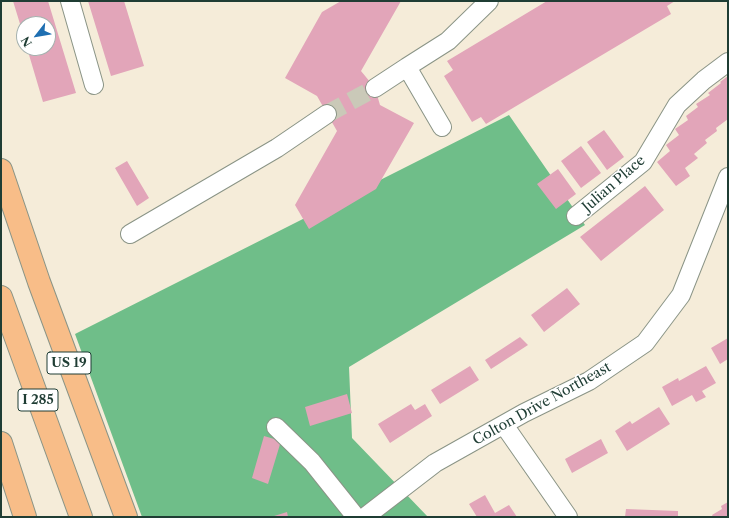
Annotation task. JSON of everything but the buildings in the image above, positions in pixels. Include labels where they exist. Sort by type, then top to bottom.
[{"type":"highway","points":[[1,154],[13,209]]},
{"type":"highway","name":"US 19","points":[[1,170],[39,282],[126,517]]},
{"type":"highway","name":"I 285","points":[[1,297],[81,517]]},
{"type":"highway","points":[[1,443],[25,517]]},
{"type":"street","points":[[70,1],[94,85]]},
{"type":"street","points":[[374,88],[448,41],[489,1]]},
{"type":"street","name":"Julian Place","points":[[576,216],[643,162],[677,105],[704,80],[728,62]]},
{"type":"street","points":[[407,67],[442,127]]},
{"type":"street","points":[[130,234],[277,148],[327,114]]},
{"type":"street","name":"Colton Drive Northeast","points":[[364,517],[435,463],[589,381],[645,343],[681,295],[728,177]]},
{"type":"street","points":[[504,425],[568,517]]},
{"type":"street","points":[[276,427],[312,462],[356,517]]},
{"type":"green space","points":[[509,115],[585,225],[349,367],[352,438],[428,517],[142,517],[75,334]]},
{"type":"tunnel","points":[[327,114],[375,88]]}]
